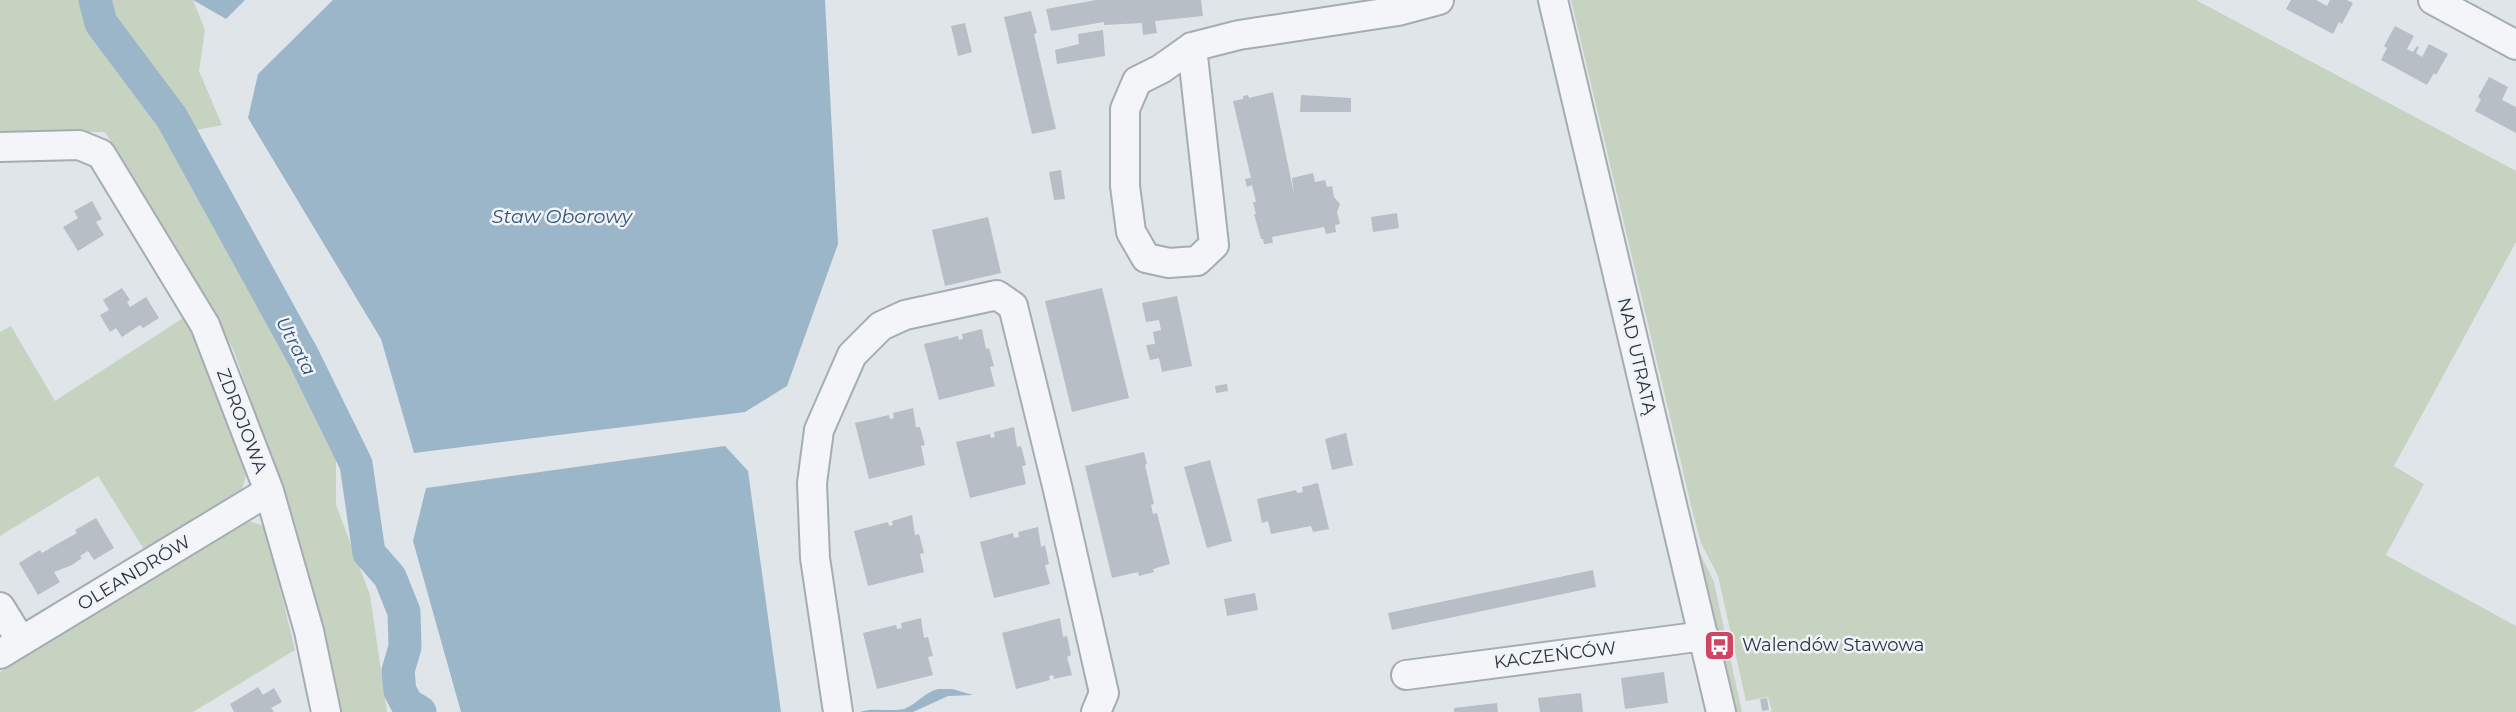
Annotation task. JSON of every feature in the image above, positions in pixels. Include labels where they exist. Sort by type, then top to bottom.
[{"type":"street","points":[[1192,47],[1214,245],[1197,261],[1169,263],[1146,258],[1131,232],[1125,186],[1125,109],[1137,81],[1161,69],[1192,47],[1240,35],[1398,11],[1439,0]]},
{"type":"street","name":"NAD UTRATĄ","points":[[1553,0],[1721,712]]},
{"type":"street","points":[[2433,0],[2516,45]]},
{"type":"street","name":"ZDROJOWA","points":[[0,147],[79,145],[101,154],[205,325],[269,491],[309,631],[326,712]]},
{"type":"street","points":[[838,712],[815,558],[812,483],[819,430],[852,355],[881,326],[905,315],[997,295],[1013,306],[1058,490],[1104,693],[1097,712]]},
{"type":"street","name":"OLEANDRÓW","points":[[10,648],[269,491]]},
{"type":"street","points":[[0,607],[10,648]]},
{"type":"street","name":"KACZEŃCÓW","points":[[1406,674],[1704,636]]},
{"type":"green space","points":[[0,0],[193,0],[205,30],[199,71],[222,125],[170,135],[194,184],[215,207],[229,245],[260,289],[336,451],[336,505],[370,595],[387,712],[337,712],[289,515],[234,351],[105,132],[0,132]]},
{"type":"green space","points":[[1571,0],[2196,0],[2516,171],[2516,242],[2394,466],[2424,484],[2386,555],[2516,626],[2516,712],[1767,712],[1772,711],[1768,697],[1746,701],[1718,576],[1701,543],[1694,518]]},
{"type":"green space","points":[[183,318],[208,363],[246,476],[240,495],[145,551],[98,476],[0,536],[0,332],[11,326],[55,401]]},
{"type":"green space","points":[[248,521],[265,526],[295,650],[193,712],[0,712],[0,672]]},
{"type":"green space","points":[[1693,539],[1714,582],[1742,712],[1730,712],[1719,654],[1723,653],[1720,640],[1713,641]]},
{"type":"water","points":[[193,0],[245,0],[226,19]]},
{"type":"water","name":"Staw Oborowy","points":[[333,0],[825,0],[838,244],[787,386],[745,412],[414,453],[381,339],[248,118],[258,74]]},
{"type":"water","points":[[725,446],[748,471],[781,712],[461,712],[413,541],[426,488]]},
{"type":"water","points":[[938,689],[952,689],[973,695],[948,696],[913,712],[860,712],[904,709]]},
{"type":"building","points":[[1096,0],[1201,0],[1203,16],[1155,21],[1157,33],[1143,35],[1142,23],[1104,25],[1104,22],[1051,31],[1046,9]]},
{"type":"building","points":[[2291,0],[2316,0],[2327,6],[2330,0],[2347,0],[2353,3],[2342,24],[2339,22],[2333,34],[2286,9]]},
{"type":"building","points":[[1031,11],[1056,129],[1032,134],[1004,17]]},
{"type":"building","points":[[965,23],[972,52],[958,56],[951,26]]},
{"type":"building","points":[[2395,26],[2414,36],[2407,49],[2413,52],[2419,47],[2416,53],[2422,57],[2429,44],[2448,54],[2427,85],[2381,60],[2387,48],[2384,46]]},
{"type":"building","points":[[1103,30],[1105,56],[1057,64],[1055,50],[1079,44],[1078,34]]},
{"type":"building","points":[[2489,77],[2508,87],[2502,100],[2516,107],[2516,133],[2475,111],[2481,99],[2478,97]]},
{"type":"building","points":[[1273,92],[1294,194],[1292,178],[1313,173],[1315,182],[1325,180],[1327,187],[1332,186],[1334,197],[1340,204],[1337,212],[1340,224],[1335,225],[1336,232],[1326,234],[1324,227],[1272,237],[1273,243],[1264,244],[1261,239],[1254,214],[1253,202],[1256,202],[1252,185],[1247,187],[1245,179],[1251,178],[1233,101],[1243,99],[1243,96],[1248,95],[1249,98]]},
{"type":"building","points":[[1301,95],[1351,98],[1351,112],[1300,112]]},
{"type":"building","points":[[1061,170],[1065,199],[1054,200],[1049,172]]},
{"type":"building","points":[[92,201],[102,219],[96,222],[104,235],[78,251],[63,227],[78,218],[74,211]]},
{"type":"building","points":[[1397,213],[1399,228],[1373,232],[1371,217]]},
{"type":"building","points":[[988,217],[1001,273],[945,286],[932,230]]},
{"type":"building","points":[[122,288],[130,300],[127,302],[130,307],[146,297],[159,318],[143,328],[140,325],[122,337],[116,328],[110,332],[100,315],[109,310],[103,300]]},
{"type":"building","points":[[1102,288],[1129,398],[1072,412],[1045,301]]},
{"type":"building","points":[[1177,296],[1192,366],[1162,372],[1159,358],[1150,360],[1146,345],[1155,344],[1153,332],[1161,330],[1159,320],[1146,322],[1142,303]]},
{"type":"building","points":[[982,329],[986,349],[989,348],[994,366],[990,367],[995,386],[939,400],[924,344],[958,336],[959,340],[963,339],[962,334]]},
{"type":"building","points":[[1227,384],[1228,391],[1216,393],[1215,386]]},
{"type":"building","points":[[913,408],[916,427],[920,427],[925,445],[921,446],[925,465],[869,479],[855,423],[889,415],[890,419],[894,418],[893,413]]},
{"type":"building","points":[[1014,427],[1017,447],[1021,446],[1026,465],[1022,466],[1026,484],[970,498],[956,442],[990,434],[991,438],[995,437],[994,432]]},
{"type":"building","points":[[1346,433],[1353,465],[1332,470],[1325,439]]},
{"type":"building","points":[[1144,452],[1154,504],[1151,505],[1153,514],[1157,513],[1170,564],[1139,576],[1138,572],[1112,578],[1085,466]]},
{"type":"building","points":[[1210,460],[1232,541],[1207,548],[1184,467]]},
{"type":"building","points":[[1318,483],[1329,529],[1313,532],[1311,526],[1271,534],[1268,521],[1262,523],[1257,499],[1296,490],[1297,493],[1303,492],[1302,487]]},
{"type":"building","points":[[912,515],[915,535],[919,534],[924,553],[920,554],[924,572],[868,586],[854,531],[888,522],[889,526],[893,525],[892,521]]},
{"type":"building","points":[[96,518],[114,548],[94,560],[88,551],[72,565],[54,572],[60,582],[38,595],[19,563],[77,533],[75,530]]},
{"type":"building","points":[[1038,527],[1041,547],[1045,545],[1049,564],[1045,565],[1050,584],[994,598],[980,542],[1013,533],[1014,538],[1019,537],[1018,532]]},
{"type":"building","points":[[1593,570],[1596,587],[1392,630],[1388,613]]},
{"type":"building","points":[[1255,593],[1258,610],[1227,616],[1224,599]]},
{"type":"building","points":[[921,618],[924,638],[928,637],[933,656],[928,657],[933,675],[877,689],[863,633],[896,625],[897,629],[902,628],[901,623]]},
{"type":"building","points":[[1060,618],[1063,637],[1067,636],[1071,655],[1067,657],[1072,675],[1054,679],[1053,675],[1049,676],[1050,680],[1016,689],[1002,633]]},
{"type":"building","points":[[1664,672],[1668,703],[1625,709],[1621,678]]},
{"type":"building","points":[[258,687],[263,695],[274,688],[282,702],[271,708],[274,712],[234,712],[230,704]]},
{"type":"building","points":[[1581,693],[1583,712],[1540,712],[1538,698]]},
{"type":"building","points":[[1767,698],[1769,710],[1762,711],[1760,699]]},
{"type":"building","points":[[1497,703],[1498,712],[1454,712],[1454,708]]},
{"type":"waterway","name":"Utrata","points":[[95,0],[101,23],[172,118],[303,356],[356,464],[369,553],[390,577],[404,612],[405,647],[398,671],[400,691],[407,704],[420,712]]},
{"type":"place","name":"Walendów Stawowa","points":[[1719,645]]}]
